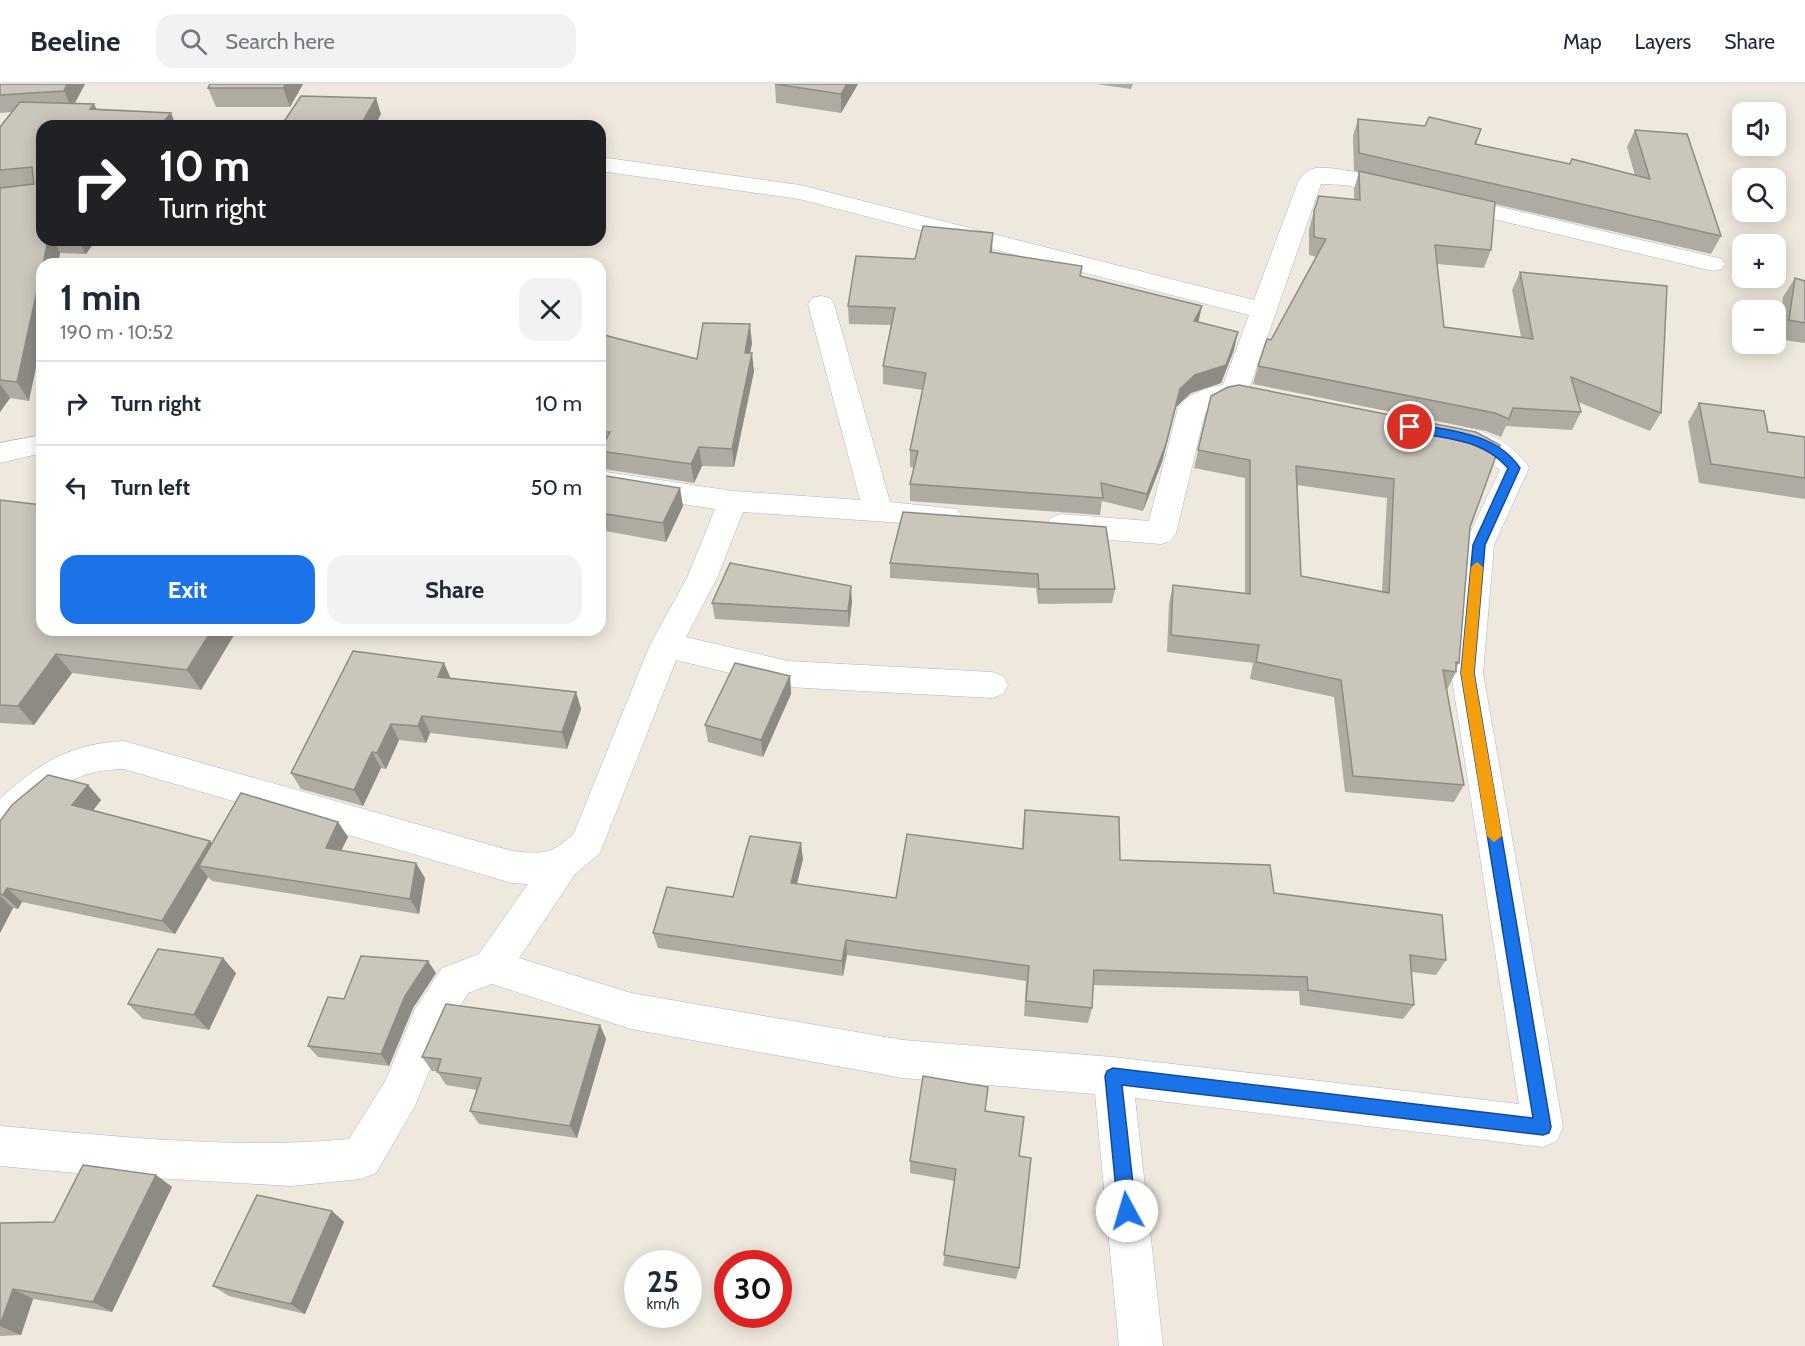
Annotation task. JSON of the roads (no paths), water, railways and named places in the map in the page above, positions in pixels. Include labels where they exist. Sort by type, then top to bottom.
[{"type":"street","points":[[606,165],[800,192],[1265,311]]},
{"type":"street","points":[[1233,392],[1265,311],[1310,182],[1317,175],[1345,178],[1427,196],[1713,264]]},
{"type":"street","points":[[821,304],[878,511]]},
{"type":"street","points":[[1031,523],[1161,533],[1192,408],[1216,395],[1233,392],[1268,399]]},
{"type":"street","points":[[0,1146],[87,1154],[291,1165],[361,1158],[401,1092],[429,1022],[454,980],[492,967],[631,1011],[903,1059],[1113,1076],[1543,1127],[1467,673],[1479,545],[1515,468],[1500,451],[1476,440],[1430,431]]},
{"type":"street","points":[[0,453],[36,445]]},
{"type":"street","points":[[606,482],[733,501],[972,518]]},
{"type":"street","points":[[0,821],[42,780],[65,765],[101,754],[124,755],[512,867],[541,870],[562,864],[575,856],[588,842],[666,645],[702,578],[733,501]]},
{"type":"street","points":[[666,645],[788,674],[992,685]]},
{"type":"street","points":[[492,967],[562,864]]},
{"type":"street","points":[[1113,1076],[1141,1346]]}]
